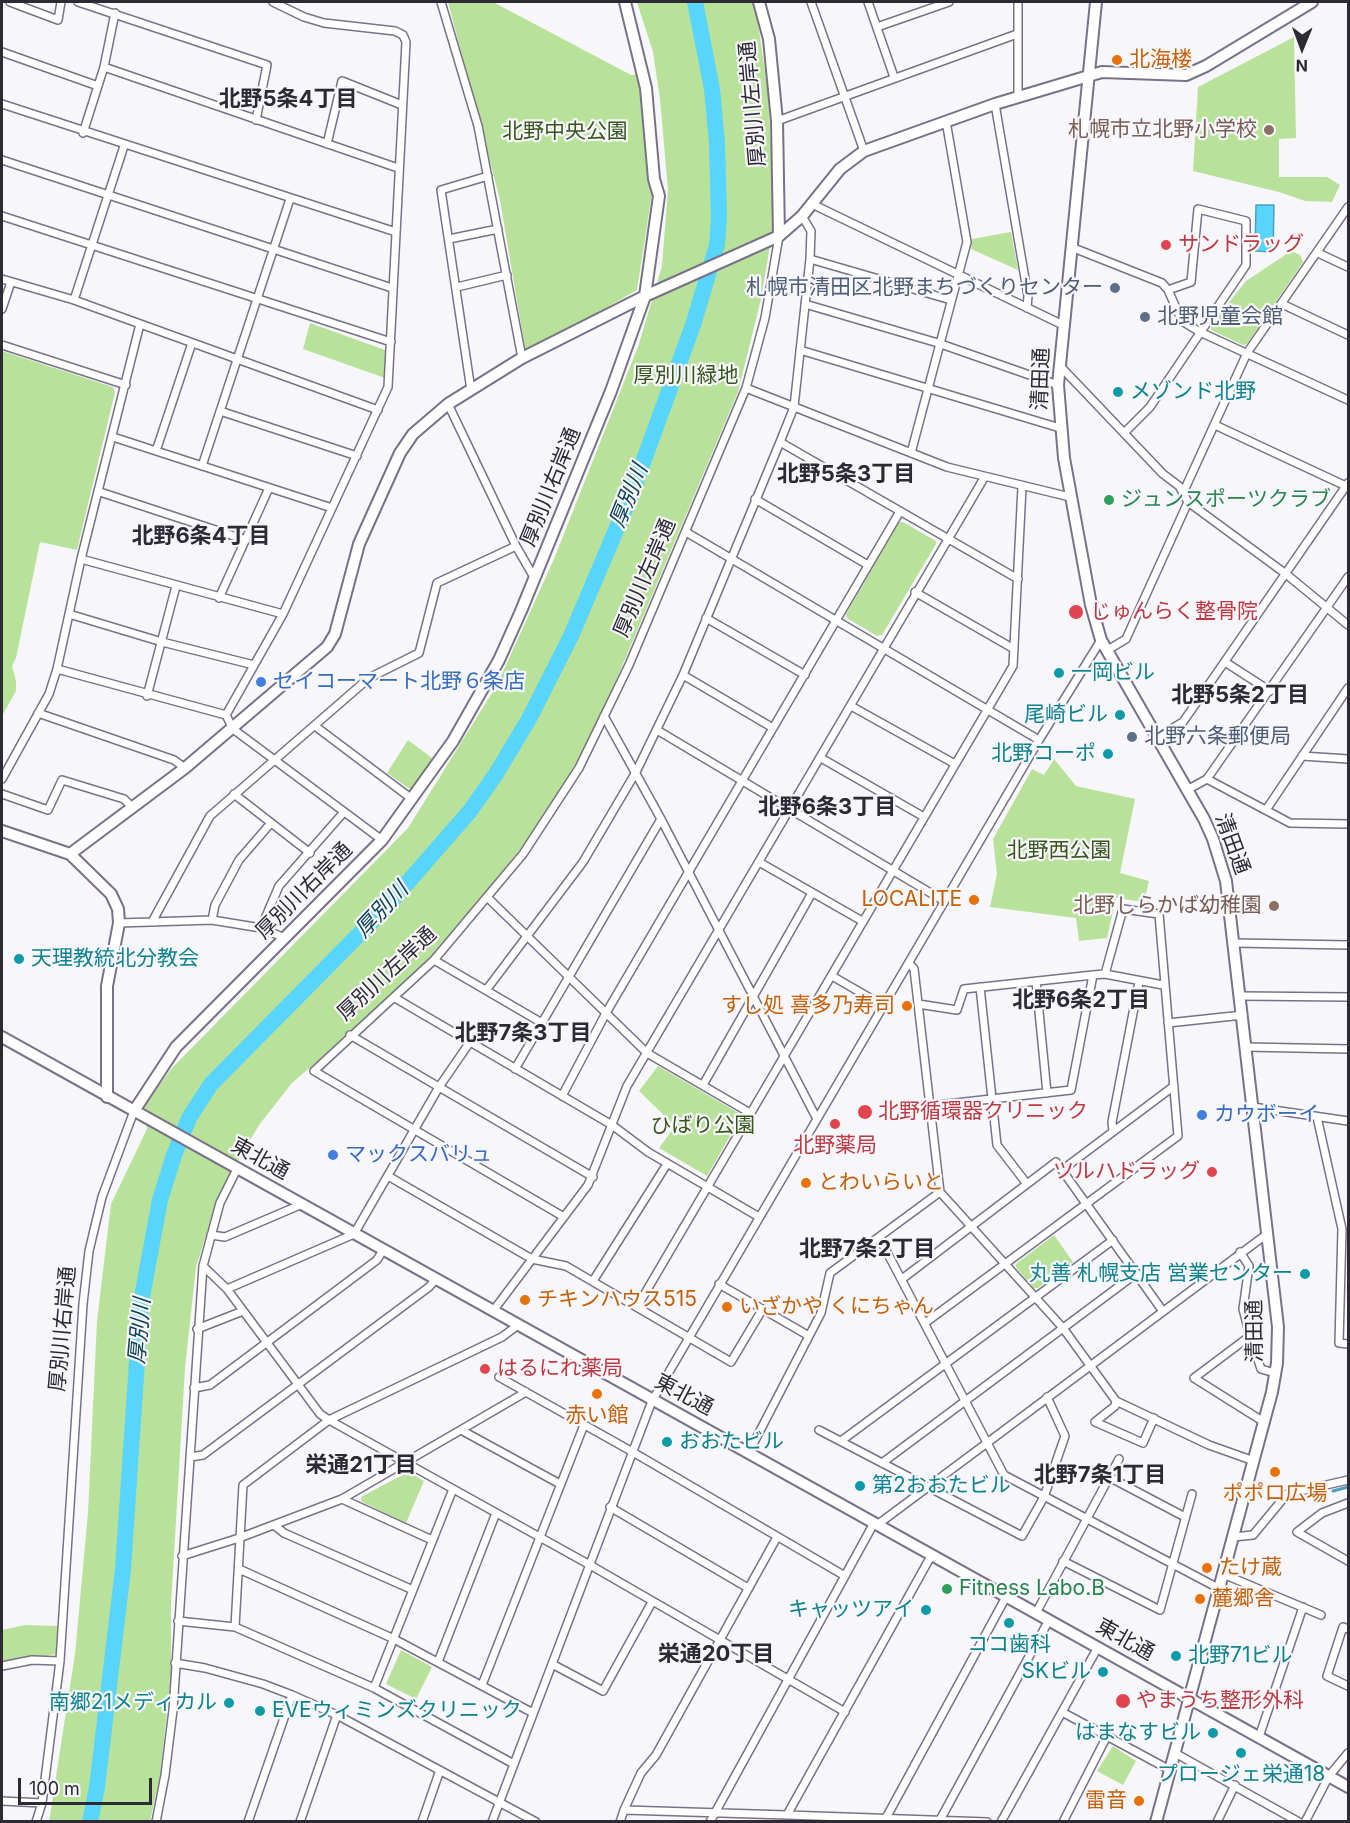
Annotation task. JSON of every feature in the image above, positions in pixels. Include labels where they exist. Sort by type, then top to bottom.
[{"type":"street","points":[[10,2],[58,20],[61,2]]},
{"type":"street","points":[[78,2],[267,65],[256,120]]},
{"type":"street","points":[[226,715],[283,614],[378,411],[388,387],[391,342],[406,42],[403,35],[395,31],[324,23],[304,17],[273,2]]},
{"type":"street","points":[[441,2],[470,98],[488,176],[522,358]]},
{"type":"street","name":"厚別川右岸通","points":[[36,1821],[42,1803],[60,1661],[89,1251],[102,1197],[134,1112],[176,1047],[382,840],[453,741],[499,660],[535,579],[611,391],[645,296],[659,196],[654,179],[646,88],[625,2]]},
{"type":"street","name":"厚別川左岸通","points":[[414,1130],[314,1071],[350,1035],[395,998],[434,960],[523,854],[579,768],[686,532],[746,387],[765,318],[779,236],[777,121],[769,39],[759,2]]},
{"type":"street","points":[[811,2],[864,152]]},
{"type":"street","points":[[868,2],[894,77]]},
{"type":"street","points":[[877,27],[949,2]]},
{"type":"street","points":[[1018,2],[1018,97]]},
{"type":"street","name":"清田通","points":[[1096,2],[1063,325],[1058,386],[1060,428],[1070,497],[1091,605],[1101,640],[1204,819],[1221,860],[1235,943],[1278,1327],[1275,1373],[1264,1422],[1156,1821]]},
{"type":"street","points":[[70,854],[185,768],[327,647],[335,634],[359,544],[400,453],[412,434],[448,404],[522,358],[666,286],[750,251],[779,236],[802,216],[840,169],[864,152],[995,104],[1101,72],[1186,75],[1206,66],[1312,2]]},
{"type":"street","points":[[83,133],[104,67],[115,13]]},
{"type":"street","points":[[777,121],[1017,34]]},
{"type":"street","points":[[2,52],[98,86]]},
{"type":"street","points":[[104,67],[398,168]]},
{"type":"street","points":[[327,144],[337,91],[342,81],[402,105]]},
{"type":"street","points":[[2,104],[83,133],[396,232]]},
{"type":"street","points":[[995,104],[1028,296],[1027,308]]},
{"type":"street","points":[[911,453],[938,343],[967,242],[946,121]]},
{"type":"street","points":[[74,300],[124,146]]},
{"type":"street","points":[[2,160],[392,288]]},
{"type":"street","points":[[471,390],[441,190],[488,176]]},
{"type":"street","points":[[202,466],[290,199]]},
{"type":"street","points":[[812,204],[1063,325]]},
{"type":"street","points":[[1183,493],[1247,353],[1348,207]]},
{"type":"street","points":[[1124,433],[1150,407],[1246,265],[1246,220],[1198,209],[1191,282],[1168,290]]},
{"type":"street","points":[[2,216],[391,342]]},
{"type":"street","points":[[487,989],[583,862],[636,772],[683,675],[780,442],[794,406],[810,259],[811,231],[802,216]]},
{"type":"street","points":[[449,239],[498,229]]},
{"type":"street","points":[[1071,247],[1162,283],[1168,290],[1182,321],[1200,332],[1348,400]]},
{"type":"street","points":[[1318,253],[1348,267]]},
{"type":"street","points":[[810,259],[951,300]]},
{"type":"street","points":[[457,287],[507,275]]},
{"type":"street","points":[[2,279],[74,300],[378,411]]},
{"type":"street","points":[[2,309],[11,282]]},
{"type":"street","points":[[805,304],[938,343],[1058,386]]},
{"type":"street","points":[[1282,304],[1348,335]]},
{"type":"street","points":[[2,779],[49,694],[57,669],[81,559],[100,492],[141,324]]},
{"type":"street","points":[[156,451],[192,343]]},
{"type":"street","points":[[2,345],[126,385]]},
{"type":"street","points":[[800,350],[1060,428]]},
{"type":"street","points":[[1060,368],[1183,493],[1188,502],[1286,574],[1348,626]]},
{"type":"street","points":[[746,387],[947,468],[1070,497]]},
{"type":"street","points":[[448,404],[516,546],[535,579]]},
{"type":"street","points":[[220,411],[357,456]]},
{"type":"street","points":[[1156,738],[1183,722],[1348,485],[1215,425]]},
{"type":"street","points":[[113,437],[332,508]]},
{"type":"street","points":[[780,442],[899,513],[1018,579]]},
{"type":"street","points":[[493,1311],[593,1177],[627,1086],[984,478]]},
{"type":"street","points":[[637,1307],[1013,666],[1022,487]]},
{"type":"street","points":[[219,598],[269,488]]},
{"type":"street","points":[[100,492],[246,540]]},
{"type":"street","points":[[755,499],[868,565]]},
{"type":"street","points":[[1106,651],[1126,639],[1134,614],[1188,502]]},
{"type":"street","points":[[562,1096],[606,1013],[899,513]]},
{"type":"street","points":[[686,532],[1039,740]]},
{"type":"street","points":[[152,922],[210,816],[369,678],[419,653],[437,583],[516,546]]},
{"type":"street","points":[[81,559],[283,614]]},
{"type":"street","points":[[1187,790],[1207,779],[1348,577]]},
{"type":"street","points":[[147,696],[176,586]]},
{"type":"street","points":[[915,592],[1014,649]]},
{"type":"street","points":[[69,614],[162,642],[254,665]]},
{"type":"street","points":[[706,618],[805,675]]},
{"type":"street","points":[[492,1821],[631,1450],[652,1401],[1039,740],[1101,640]]},
{"type":"street","points":[[1225,662],[1270,691]]},
{"type":"street","points":[[57,669],[147,696],[226,715]]},
{"type":"street","points":[[683,675],[772,728]]},
{"type":"street","points":[[1266,810],[1348,688]]},
{"type":"street","points":[[852,706],[955,764]]},
{"type":"street","points":[[38,713],[174,760],[185,768]]},
{"type":"street","points":[[226,715],[232,729],[382,840]]},
{"type":"street","points":[[604,716],[661,819],[817,1119]]},
{"type":"street","points":[[315,726],[412,799]]},
{"type":"street","points":[[657,730],[945,901]]},
{"type":"street","points":[[1302,756],[1348,759]]},
{"type":"street","points":[[821,758],[924,817]]},
{"type":"street","points":[[1207,779],[1290,823],[1348,824]]},
{"type":"street","points":[[2,794],[48,810],[62,780],[124,799],[133,808]]},
{"type":"street","points":[[234,794],[310,853]]},
{"type":"street","points":[[261,928],[279,886],[344,812]]},
{"type":"street","points":[[515,1069],[661,819]]},
{"type":"street","points":[[212,920],[215,905],[239,860],[271,823]]},
{"type":"street","points":[[2,831],[70,854],[111,894],[118,909],[119,923],[107,986],[107,1097]]},
{"type":"street","points":[[759,862],[862,921]]},
{"type":"street","points":[[703,1085],[812,893]]},
{"type":"street","points":[[488,898],[528,934],[646,1053],[750,1113]]},
{"type":"street","points":[[925,1323],[1178,1136],[1163,986],[1159,914],[1123,909],[1105,974]]},
{"type":"street","points":[[119,923],[212,920],[261,928],[285,938]]},
{"type":"street","points":[[1235,943],[1348,945]]},
{"type":"street","points":[[434,960],[542,1023]]},
{"type":"street","points":[[909,963],[914,969],[939,1192],[1063,1329],[1091,1364],[1116,1401],[1209,1445],[1254,1461]]},
{"type":"street","points":[[918,1004],[957,1010],[964,989],[1105,974],[1163,986]]},
{"type":"street","points":[[928,1106],[1071,1090],[1093,975]]},
{"type":"street","points":[[831,976],[884,1006]]},
{"type":"street","points":[[1036,981],[1047,1093]]},
{"type":"street","points":[[1113,1131],[1112,1122],[1139,982]]},
{"type":"street","points":[[980,987],[997,1144],[1027,1184]]},
{"type":"street","points":[[1240,996],[1348,997]]},
{"type":"street","points":[[395,998],[612,1125],[667,1164],[759,1217]]},
{"type":"street","points":[[1168,1023],[1243,1015]]},
{"type":"street","points":[[350,1035],[593,1177]]},
{"type":"street","name":"東北通","points":[[2,1037],[1348,1787]]},
{"type":"street","points":[[227,1289],[354,1234],[414,1130],[470,1042]]},
{"type":"street","points":[[1246,1047],[1348,1049]]},
{"type":"street","points":[[1062,1170],[1174,1086]]},
{"type":"street","points":[[1253,1107],[1348,1121]]},
{"type":"street","points":[[1317,1117],[1342,1229],[1345,1290],[1339,1343],[1348,1344]]},
{"type":"street","points":[[414,1130],[564,1217]]},
{"type":"street","points":[[902,1279],[1056,1162],[1162,1310]]},
{"type":"street","points":[[593,1281],[667,1164]]},
{"type":"street","points":[[156,1821],[165,1775],[173,1710],[203,1266],[220,1203],[237,1169]]},
{"type":"street","points":[[388,1176],[532,1259],[566,1266],[731,1362],[762,1310]]},
{"type":"street","points":[[749,1452],[821,1313],[830,1273],[939,1192]]},
{"type":"street","points":[[211,1235],[225,1237],[300,1205]]},
{"type":"street","points":[[710,1821],[875,1524],[1267,1234]]},
{"type":"street","points":[[879,1237],[1004,1475],[1220,1589]]},
{"type":"street","points":[[841,1441],[1113,1240]]},
{"type":"street","points":[[194,1388],[210,1385],[377,1260],[383,1250]]},
{"type":"street","points":[[1240,1252],[1249,1266],[1243,1309],[1250,1336],[1261,1370],[1275,1373]]},
{"type":"street","points":[[203,1266],[227,1289],[320,1414],[590,1564],[845,1712]]},
{"type":"street","points":[[882,1463],[1137,1273]]},
{"type":"street","points":[[190,1457],[203,1455],[429,1287],[436,1279]]},
{"type":"street","points":[[719,1284],[809,1336]]},
{"type":"street","points":[[197,1329],[243,1311]]},
{"type":"street","points":[[235,1627],[243,1485],[329,1420],[502,1337],[518,1325]]},
{"type":"street","points":[[1250,1336],[1194,1378],[1264,1422]]},
{"type":"street","points":[[499,1377],[631,1450],[845,1576]]},
{"type":"street","points":[[182,1556],[239,1538],[342,1499],[526,1392]]},
{"type":"street","points":[[819,1430],[1022,1536],[1044,1497],[1065,1436],[1047,1397]]},
{"type":"street","points":[[1116,1401],[1115,1406],[1095,1422],[1143,1443],[1154,1418]]},
{"type":"street","points":[[482,1685],[584,1425]]},
{"type":"street","points":[[461,1430],[560,1484]]},
{"type":"street","points":[[1036,1613],[1119,1459]]},
{"type":"street","points":[[1110,1477],[1185,1517]]},
{"type":"street","points":[[1233,1537],[1253,1535],[1287,1494],[1348,1480]]},
{"type":"street","points":[[374,1689],[453,1489]]},
{"type":"street","points":[[1063,1561],[1160,1610],[1192,1494]]},
{"type":"street","points":[[342,1499],[432,1540]]},
{"type":"street","points":[[1348,1503],[1322,1513],[1297,1532],[1348,1561]]},
{"type":"street","points":[[610,1508],[748,1588]]},
{"type":"street","points":[[438,1662],[496,1513]]},
{"type":"street","points":[[274,1525],[284,1533],[413,1590]]},
{"type":"street","points":[[620,1821],[641,1773],[656,1755],[777,1536]]},
{"type":"street","points":[[786,1815],[931,1556]]},
{"type":"street","points":[[239,1569],[394,1639],[533,1713]]},
{"type":"street","points":[[1223,1574],[1322,1615]]},
{"type":"street","points":[[886,1818],[1006,1597]]},
{"type":"street","points":[[552,1664],[603,1691],[652,1602]]},
{"type":"street","points":[[1259,1737],[1303,1607]]},
{"type":"street","points":[[940,1820],[1049,1620]]},
{"type":"street","points":[[178,1621],[235,1627],[374,1689],[512,1763]]},
{"type":"street","points":[[1348,1629],[1343,1627],[1327,1676],[1348,1686]]},
{"type":"street","points":[[1001,1821],[1098,1647]]},
{"type":"street","points":[[2,1666],[32,1660],[60,1661]]},
{"type":"street","points":[[175,1663],[205,1668],[263,1684],[292,1695],[337,1715],[536,1821]]},
{"type":"street","points":[[248,1821],[292,1695]]},
{"type":"street","points":[[1062,1712],[1170,1770]]},
{"type":"street","points":[[300,1821],[337,1715]]},
{"type":"street","points":[[1063,1821],[1107,1736]]},
{"type":"street","points":[[1175,1753],[1299,1821]]},
{"type":"street","points":[[1305,1821],[1329,1776],[1348,1753]]},
{"type":"street","points":[[422,1821],[440,1770]]},
{"type":"street","points":[[1217,1821],[1235,1785]]},
{"type":"street","points":[[2,1801],[42,1803]]},
{"type":"street","points":[[624,1810],[923,1821],[987,1821]]},
{"type":"green space","name":"北野中央公園","points":[[448,2],[493,2],[631,75],[639,74],[653,186],[637,290],[526,354],[500,200]]},
{"type":"green space","name":"厚別川緑地","points":[[637,2],[752,2],[757,16],[768,93],[773,181],[772,234],[761,299],[738,392],[609,697],[582,753],[538,827],[436,954],[386,1002],[292,1083],[259,1125],[219,1194],[196,1267],[185,1368],[171,1605],[171,1676],[160,1776],[150,1821],[49,1822],[75,1654],[88,1513],[97,1321],[111,1204],[147,1129],[143,1107],[172,1068],[408,828],[497,685],[554,559],[639,344],[662,266],[668,190],[660,99],[653,52]]},
{"type":"green space","points":[[1294,37],[1296,138],[1279,139],[1279,177],[1327,177],[1340,185],[1332,202],[1305,201],[1279,192],[1193,171],[1198,87]]},
{"type":"green space","points":[[1011,232],[1018,270],[971,249],[972,239]]},
{"type":"green space","points":[[1291,251],[1300,255],[1303,262],[1247,344],[1243,345],[1211,330],[1211,325],[1246,281]]},
{"type":"green space","points":[[310,323],[385,350],[385,378],[303,349]]},
{"type":"green space","points":[[2,351],[113,387],[115,392],[77,550],[40,542],[16,658],[12,666],[16,691],[2,716]]},
{"type":"green space","points":[[899,522],[903,522],[936,541],[936,544],[882,635],[877,636],[847,618],[846,614]]},
{"type":"green space","points":[[408,740],[436,761],[414,792],[387,773]]},
{"type":"green space","name":"北野西公園","points":[[1054,759],[1076,786],[1135,799],[1120,873],[1149,881],[1144,902],[1116,898],[1107,938],[1079,941],[1076,918],[990,907],[997,874],[993,839],[1032,769],[1044,775]]},
{"type":"green space","name":"ひばり公園","points":[[658,1066],[742,1115],[707,1176],[659,1148],[675,1126],[639,1091]]},
{"type":"green space","points":[[1054,1235],[1073,1262],[1038,1288],[1033,1288],[1016,1264]]},
{"type":"green space","points":[[408,1472],[424,1481],[406,1523],[362,1502],[361,1497]]},
{"type":"green space","points":[[25,1625],[59,1626],[57,1654],[2,1663],[2,1630]]},
{"type":"green space","points":[[401,1650],[432,1667],[416,1699],[386,1684]]},
{"type":"green space","points":[[1113,1746],[1136,1761],[1123,1785],[1097,1771]]},
{"type":"water","points":[[1256,205],[1274,205],[1273,252],[1255,251]]},
{"type":"waterway","name":"厚別川","points":[[90,1822],[97,1787],[123,1569],[141,1302],[160,1200],[174,1155],[189,1118],[211,1084],[388,905],[470,811],[496,774],[529,719],[571,636],[633,490],[693,325],[717,245],[719,217],[717,143],[712,89],[695,2]]},
{"type":"waterway","points":[[1333,1491],[1348,1487]]},
{"type":"place","name":"北海楼","points":[[1117,60]]},
{"type":"place","name":"札幌市立北野小学校","points":[[1269,130]]},
{"type":"place","name":"サンドラッグ","points":[[1166,245]]},
{"type":"place","name":"札幌市清田区北野まちづくりセンター","points":[[1115,288]]},
{"type":"place","name":"北野児童会館","points":[[1145,317]]},
{"type":"place","name":"メゾンド北野","points":[[1118,392]]},
{"type":"place","name":"ジュンスポーツクラブ","points":[[1109,500]]},
{"type":"place","name":"じゅんらく整骨院","points":[[1076,612]]},
{"type":"place","name":"一岡ビル","points":[[1059,673]]},
{"type":"place","name":"セイコーマート北野６条店","points":[[261,682]]},
{"type":"place","name":"尾崎ビル","points":[[1120,715]]},
{"type":"place","name":"北野六条郵便局","points":[[1132,737]]},
{"type":"place","name":"北野コーポ","points":[[1108,754]]},
{"type":"place","name":"LOCALITE","points":[[974,900]]},
{"type":"place","name":"北野しらかば幼稚園","points":[[1274,906]]},
{"type":"place","name":"天理教統北分教会","points":[[19,959]]},
{"type":"place","name":"すし処 喜多乃寿司","points":[[907,1006]]},
{"type":"place","name":"北野循環器クリニック","points":[[865,1112]]},
{"type":"place","name":"カウボーイ","points":[[1202,1115]]},
{"type":"place","name":"北野薬局","points":[[835,1124]]},
{"type":"place","name":"マックスバリュ","points":[[333,1155]]},
{"type":"place","name":"ツルハドラッグ","points":[[1212,1172]]},
{"type":"place","name":"とわいらいと","points":[[806,1183]]},
{"type":"place","name":"丸善 札幌支店 営業センター","points":[[1305,1274]]},
{"type":"place","name":"チキンハウス515","points":[[525,1300]]},
{"type":"place","name":"いざかや くにちゃん","points":[[727,1307]]},
{"type":"place","name":"はるにれ薬局","points":[[485,1369]]},
{"type":"place","name":"赤い館","points":[[597,1394]]},
{"type":"place","name":"おおたビル","points":[[667,1442]]},
{"type":"place","name":"ポポロ広場","points":[[1275,1472]]},
{"type":"place","name":"第2おおたビル","points":[[860,1486]]},
{"type":"place","name":"たけ蔵","points":[[1207,1568]]},
{"type":"place","name":"Fitness Labo.B","points":[[947,1589]]},
{"type":"place","name":"麓郷舎","points":[[1200,1599]]},
{"type":"place","name":"キャッツアイ","points":[[926,1610]]},
{"type":"place","name":"ココ歯科","points":[[1009,1623]]},
{"type":"place","name":"北野71ビル","points":[[1176,1656]]},
{"type":"place","name":"SKビル","points":[[1103,1672]]},
{"type":"place","name":"やまうち整形外科","points":[[1123,1701]]},
{"type":"place","name":"南郷21メディカル","points":[[229,1703]]},
{"type":"place","name":"EVEウィミンズクリニック","points":[[260,1711]]},
{"type":"place","name":"はまなすビル","points":[[1213,1733]]},
{"type":"place","name":"プロージェ栄通18","points":[[1241,1753]]},
{"type":"place","name":"雷音","points":[[1139,1801]]},
{"type":"district","name":"北野5条4丁目","points":[[288,99]]},
{"type":"district","name":"北野5条3丁目","points":[[846,474]]},
{"type":"district","name":"北野6条4丁目","points":[[201,536]]},
{"type":"district","name":"北野5条2丁目","points":[[1240,695]]},
{"type":"district","name":"北野6条3丁目","points":[[827,807]]},
{"type":"district","name":"北野6条2丁目","points":[[1081,1000]]},
{"type":"district","name":"北野7条3丁目","points":[[523,1033]]},
{"type":"district","name":"北野7条2丁目","points":[[867,1249]]},
{"type":"district","name":"栄通21丁目","points":[[361,1465]]},
{"type":"district","name":"北野7条1丁目","points":[[1100,1475]]},
{"type":"district","name":"栄通20丁目","points":[[716,1654]]}]
